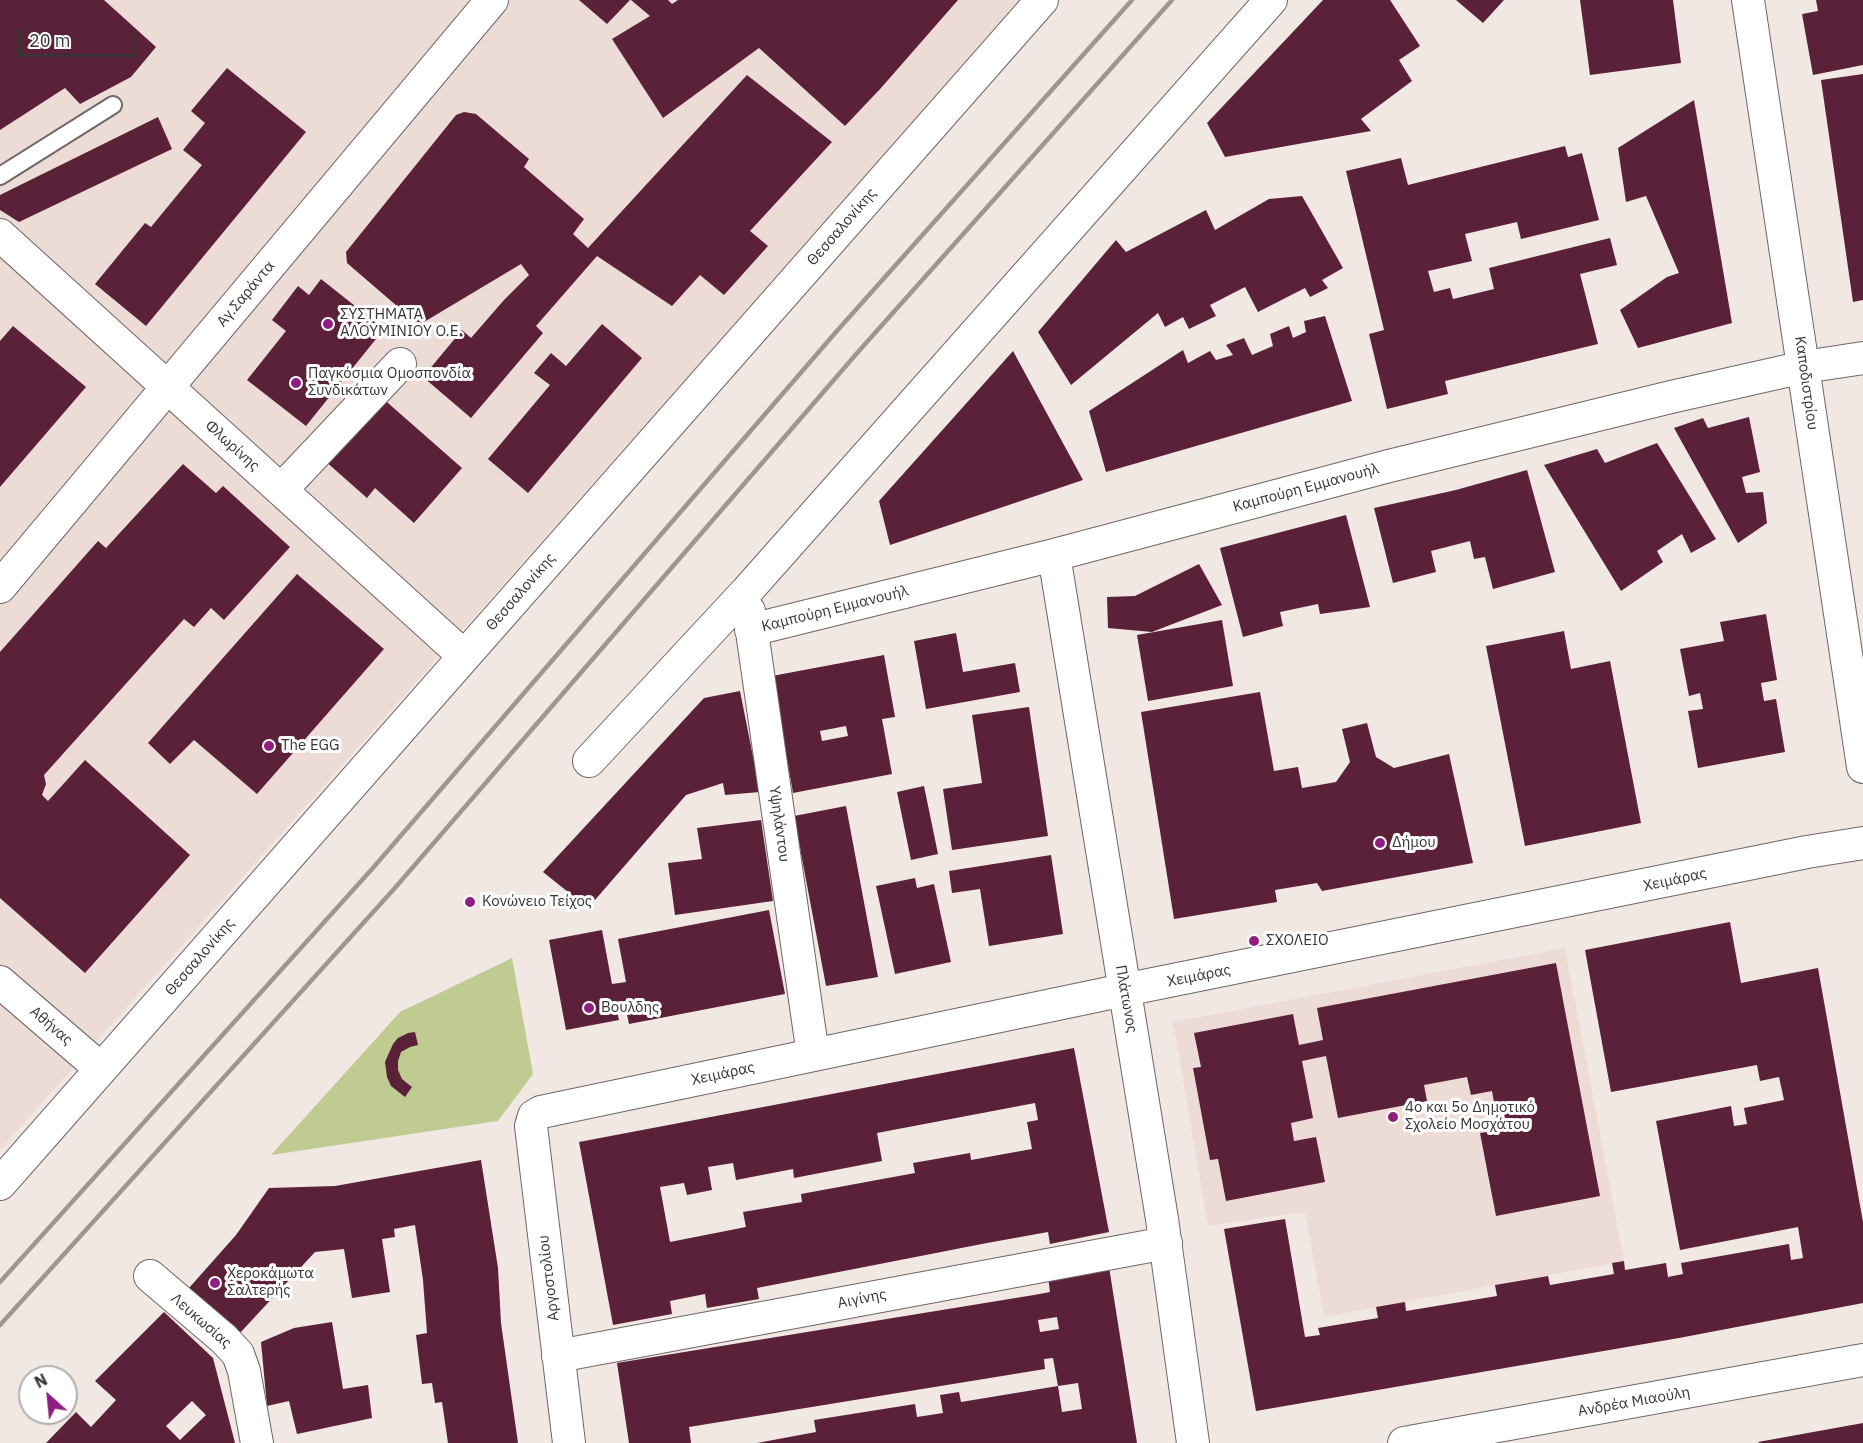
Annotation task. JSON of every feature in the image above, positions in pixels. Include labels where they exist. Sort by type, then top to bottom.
[{"type":"street","name":"Αγ.Σαράντα","points":[[0,587],[492,0]]},
{"type":"street","name":"Θεσσαλονίκης","points":[[0,1184],[1042,0]]},
{"type":"street","points":[[589,761],[746,592],[1271,0]]},
{"type":"street","name":"Καποδιστρίου","points":[[1748,0],[1863,767]]},
{"type":"street","name":"Φλωρίνης","points":[[0,235],[464,656]]},
{"type":"street","name":"Καμπούρη Εμμανουήλ","points":[[751,630],[1054,555],[1389,466],[1804,367],[1863,358]]},
{"type":"street","points":[[281,490],[400,364]]},
{"type":"street","name":"Πλάτωνος","points":[[1054,555],[1166,1243],[1193,1443]]},
{"type":"street","name":"Υψηλάντου","points":[[746,592],[813,1055]]},
{"type":"street","name":"Χειμάρας","points":[[536,1114],[546,1110],[1124,990],[1807,852],[1863,843]]},
{"type":"street","name":"Αθήνας","points":[[0,982],[101,1070]]},
{"type":"street","name":"Αργοστολίου","points":[[536,1114],[531,1126],[569,1443]]},
{"type":"street","name":"Αιγίνης","points":[[558,1356],[1166,1243]]},
{"type":"street","name":"Λευκωσίας","points":[[150,1276],[224,1338],[238,1354],[244,1371],[257,1443]]},
{"type":"street","name":"Ανδρέα Μιαούλη","points":[[1404,1443],[1863,1360]]},
{"type":"lane","points":[[0,176],[113,105]]},
{"type":"shaded area","points":[[0,0],[1023,0],[0,1150]]},
{"type":"shaded area","name":"4ο και 5ο Δημοτικό Σχολείο Μοσχάτου","points":[[1565,948],[1624,1261],[1324,1317],[1305,1212],[1208,1226],[1173,1022]]},
{"type":"green space","points":[[512,958],[533,1074],[498,1121],[271,1155],[400,1012]]},
{"type":"building","points":[[0,0],[104,0],[156,47],[131,77],[80,104],[65,88],[0,130]]},
{"type":"building","points":[[579,0],[630,0],[607,24]]},
{"type":"building","points":[[631,0],[668,0],[672,4],[678,0],[958,0],[845,126],[759,48],[663,118],[612,39],[650,16]]},
{"type":"building","points":[[1323,0],[1390,0],[1420,46],[1399,60],[1412,81],[1361,119],[1371,131],[1225,157],[1207,123]]},
{"type":"building","points":[[1456,0],[1504,0],[1483,23]]},
{"type":"building","points":[[1580,0],[1673,0],[1681,63],[1590,75]]},
{"type":"building","points":[[1816,0],[1863,0],[1863,65],[1813,75],[1802,14],[1818,11]]},
{"type":"building","points":[[227,68],[306,132],[146,326],[95,284],[145,223],[151,227],[202,165],[183,150],[205,123],[191,111]]},
{"type":"building","points":[[1863,74],[1863,300],[1853,302],[1821,80]]},
{"type":"building","points":[[747,75],[832,142],[750,231],[768,246],[724,295],[700,275],[672,306],[597,256],[536,326],[543,333],[471,418],[423,377],[462,330],[471,338],[529,275],[521,264],[419,325],[347,263],[346,252],[456,115],[464,112],[476,114],[529,159],[524,167],[584,219],[573,234],[588,248]]},
{"type":"building","points":[[1694,100],[1732,323],[1638,348],[1620,310],[1667,277],[1679,273],[1646,196],[1626,202],[1618,148]]},
{"type":"building","points":[[158,117],[172,149],[19,222],[0,210],[0,195]]},
{"type":"building","points":[[1565,146],[1568,157],[1582,153],[1599,220],[1521,239],[1517,222],[1465,234],[1472,261],[1428,271],[1434,292],[1450,288],[1453,299],[1494,289],[1489,268],[1610,238],[1617,265],[1580,274],[1598,344],[1445,381],[1448,394],[1387,409],[1369,334],[1384,330],[1346,171],[1401,158],[1408,185]]},
{"type":"building","points":[[1302,196],[1343,268],[1322,280],[1328,288],[1310,297],[1305,288],[1258,312],[1245,287],[1210,305],[1216,316],[1189,329],[1183,317],[1165,327],[1158,313],[1071,385],[1038,332],[1116,240],[1126,252],[1206,210],[1215,230],[1269,199]]},
{"type":"building","points":[[321,279],[384,329],[306,426],[247,380],[286,331],[272,320],[298,286],[309,295]]},
{"type":"building","points":[[1325,316],[1352,401],[1106,472],[1089,411],[1183,350],[1188,363],[1210,351],[1216,360],[1233,355],[1226,345],[1244,338],[1252,355],[1273,346],[1270,334],[1289,326],[1293,338],[1306,332],[1304,321]]},
{"type":"building","points":[[602,324],[642,358],[528,493],[488,459],[550,385],[534,373],[551,353],[566,366]]},
{"type":"building","points":[[13,326],[86,387],[0,487],[0,341]]},
{"type":"building","points":[[1013,351],[1083,480],[890,545],[879,501]]},
{"type":"building","points":[[380,396],[462,468],[414,523],[375,488],[367,498],[324,460]]},
{"type":"building","points":[[1749,417],[1760,472],[1742,477],[1746,493],[1763,492],[1767,523],[1738,543],[1674,428],[1703,418],[1708,428]]},
{"type":"building","points":[[1657,443],[1716,539],[1691,553],[1682,534],[1657,551],[1663,562],[1621,591],[1544,465],[1597,449],[1605,463]]},
{"type":"building","points":[[183,464],[216,493],[223,486],[290,547],[224,620],[211,608],[194,627],[184,619],[44,775],[46,784],[42,795],[48,801],[85,760],[190,855],[85,973],[0,898],[0,652],[98,541],[106,548]]},
{"type":"building","points":[[1527,470],[1555,572],[1493,589],[1485,557],[1474,559],[1470,541],[1431,551],[1436,572],[1393,583],[1374,508],[1456,490]]},
{"type":"building","points":[[1346,515],[1370,607],[1320,614],[1318,604],[1280,612],[1283,626],[1243,637],[1220,548]]},
{"type":"building","points":[[1199,564],[1222,605],[1152,632],[1108,628],[1107,597],[1135,596]]},
{"type":"building","points":[[297,574],[384,649],[257,794],[194,740],[170,764],[148,743]]},
{"type":"building","points":[[1766,614],[1777,680],[1761,683],[1764,701],[1776,699],[1785,752],[1698,768],[1688,711],[1703,709],[1700,693],[1689,696],[1680,649],[1724,641],[1720,622]]},
{"type":"building","points":[[1222,620],[1233,686],[1148,701],[1137,635]]},
{"type":"building","points":[[1564,631],[1571,669],[1610,661],[1641,823],[1525,846],[1486,646]]},
{"type":"building","points":[[956,633],[963,672],[1015,663],[1020,692],[926,709],[914,641]]},
{"type":"building","points":[[884,655],[895,717],[882,719],[892,774],[793,793],[772,676]],"holes":[[[846,726],[848,736],[822,741],[820,731]]]},
{"type":"building","points":[[740,691],[760,792],[725,795],[723,783],[686,795],[588,908],[543,872],[704,698]]},
{"type":"building","points":[[1260,692],[1274,771],[1298,767],[1302,788],[1336,782],[1350,762],[1342,729],[1367,723],[1376,757],[1394,768],[1449,754],[1473,863],[1322,891],[1317,883],[1275,890],[1277,902],[1174,919],[1141,712]]},
{"type":"building","points":[[1029,707],[1048,836],[952,850],[943,789],[982,783],[972,715]]},
{"type":"building","points":[[924,786],[938,854],[911,860],[897,792]]},
{"type":"building","points":[[846,806],[878,977],[826,986],[794,816]]},
{"type":"building","points":[[761,820],[773,901],[675,915],[668,863],[702,859],[697,828]]},
{"type":"building","points":[[1051,855],[1063,934],[989,946],[980,889],[952,893],[949,871]]},
{"type":"building","points":[[915,878],[917,888],[934,884],[951,962],[895,974],[876,886]]},
{"type":"building","points":[[769,910],[785,994],[629,1024],[625,1005],[616,1007],[619,1020],[566,1030],[549,940],[602,930],[612,984],[626,982],[618,939]]},
{"type":"building","points":[[1730,922],[1741,983],[1818,968],[1863,1222],[1863,1303],[1679,1338],[1256,1411],[1224,1229],[1285,1219],[1305,1337],[1320,1335],[1318,1328],[1378,1318],[1376,1307],[1405,1302],[1406,1311],[1497,1296],[1495,1285],[1548,1276],[1550,1285],[1614,1274],[1612,1263],[1624,1261],[1625,1270],[1666,1263],[1668,1277],[1683,1274],[1681,1263],[1789,1244],[1791,1260],[1803,1258],[1798,1227],[1680,1250],[1656,1121],[1731,1106],[1734,1126],[1747,1124],[1744,1108],[1784,1100],[1779,1077],[1760,1081],[1757,1065],[1611,1092],[1585,950]]},
{"type":"building","name":"4ο και 5ο Δημοτικό Σχολείο Μοσχάτου","points":[[1556,963],[1600,1196],[1496,1216],[1480,1133],[1499,1130],[1492,1091],[1471,1095],[1467,1077],[1424,1085],[1427,1101],[1338,1118],[1326,1056],[1302,1061],[1313,1118],[1291,1123],[1294,1141],[1316,1137],[1325,1182],[1226,1201],[1218,1159],[1210,1160],[1193,1068],[1201,1067],[1194,1033],[1293,1014],[1299,1045],[1323,1040],[1317,1008]]},
{"type":"building","points":[[415,1032],[418,1045],[401,1052],[398,1061],[398,1070],[402,1079],[412,1087],[405,1097],[391,1086],[385,1062],[398,1038]]},
{"type":"building","points":[[1074,1048],[1109,1232],[1050,1244],[1048,1232],[987,1243],[757,1288],[759,1299],[707,1308],[705,1294],[670,1301],[672,1314],[613,1325],[579,1142]],"holes":[[[1035,1103],[1038,1120],[1027,1122],[1032,1149],[971,1160],[970,1153],[913,1163],[915,1173],[801,1194],[802,1202],[743,1212],[746,1227],[670,1242],[660,1187],[684,1183],[687,1195],[712,1190],[708,1167],[733,1163],[736,1180],[793,1169],[794,1178],[882,1161],[877,1133]]]},
{"type":"building","points":[[481,1160],[498,1268],[501,1323],[518,1443],[448,1443],[442,1402],[435,1403],[432,1383],[422,1384],[416,1335],[427,1333],[423,1280],[415,1225],[394,1229],[395,1237],[382,1239],[390,1292],[352,1298],[344,1249],[315,1252],[240,1333],[189,1288],[236,1235],[269,1188],[335,1186]]},
{"type":"building","points":[[1109,1267],[1137,1443],[757,1443],[816,1432],[814,1420],[915,1404],[917,1417],[943,1413],[940,1395],[959,1392],[961,1402],[1058,1386],[1053,1358],[1044,1359],[1045,1369],[689,1427],[691,1443],[629,1443],[617,1363],[1050,1292],[1048,1277]],"holes":[[[1057,1317],[1059,1329],[1040,1332],[1038,1320]],[[1078,1383],[1082,1409],[1062,1412],[1058,1386]]]},
{"type":"building","points":[[164,1312],[213,1358],[235,1443],[46,1443],[63,1425],[78,1425],[78,1414],[91,1427],[116,1400],[95,1381]],"holes":[[[192,1401],[206,1415],[180,1440],[166,1426]]]},
{"type":"building","points":[[332,1322],[343,1389],[368,1385],[372,1418],[297,1434],[289,1401],[267,1406],[261,1342],[294,1328]]},
{"type":"building","points":[[1863,1423],[1863,1443],[1758,1442]]},
{"type":"railway","points":[[0,1282],[372,869],[836,332],[1132,0]]},
{"type":"railway","points":[[0,1325],[394,889],[858,352],[1172,0]]},
{"type":"place","name":"ΣΥΣΤΗΜΑΤΑ ΑΛΟΥΜΙΝΙΟΥ Ο.Ε.","points":[[328,324]]},
{"type":"place","name":"Παγκόσμια Ομοσπονδία Συνδικάτων","points":[[296,383]]},
{"type":"place","name":"The EGG","points":[[269,746]]},
{"type":"place","name":"Δήμου","points":[[1380,843]]},
{"type":"place","name":"Κονώνειο Τείχος","points":[[470,902]]},
{"type":"place","name":"ΣΧΟΛΕΙΟ","points":[[1254,941]]},
{"type":"place","name":"Βουλδης","points":[[589,1008]]},
{"type":"place","name":"4ο και 5ο Δημοτικό Σχολείο Μοσχάτου","points":[[1393,1117]]},
{"type":"place","name":"Χεροκάμωτα Σαλτερής","points":[[215,1283]]}]
